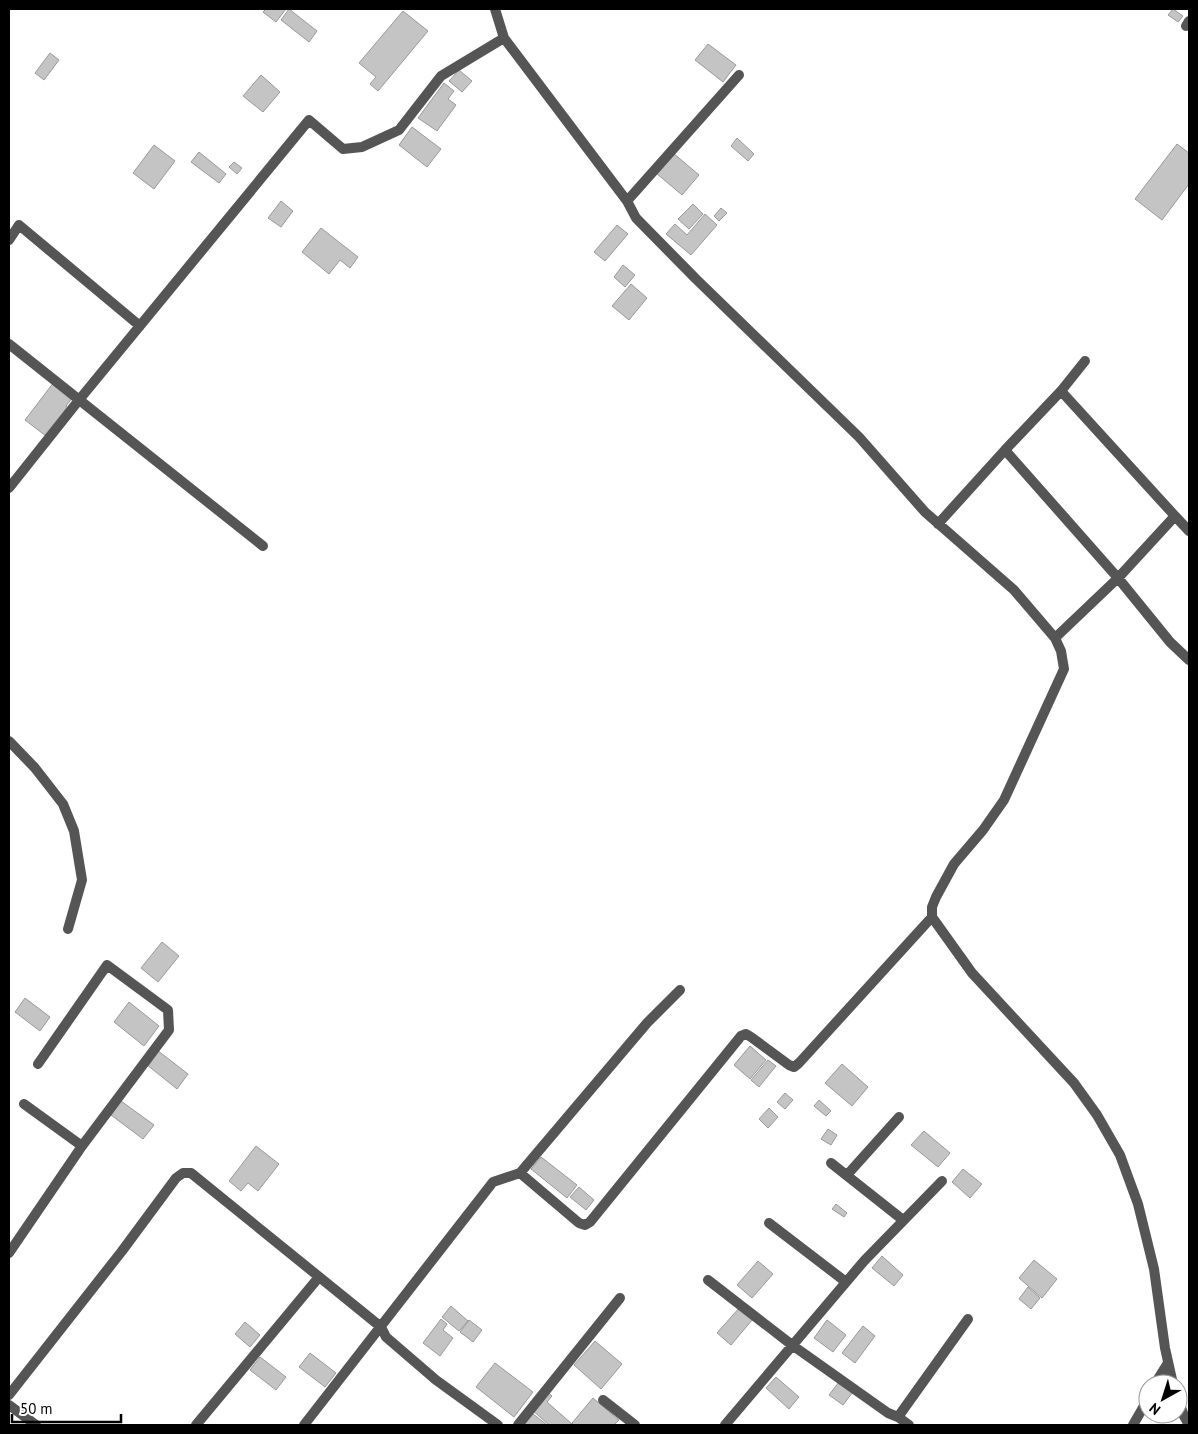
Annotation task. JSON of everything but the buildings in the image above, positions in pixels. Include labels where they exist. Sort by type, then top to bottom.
[{"type":"street","points":[[495,9],[504,38],[627,201],[636,218],[859,437],[924,512],[1014,590],[1055,638],[1061,651],[1064,669],[1004,800],[984,830],[954,864],[936,897],[932,907],[932,917],[972,973],[1074,1083],[1097,1114],[1120,1155],[1138,1204],[1154,1269],[1171,1374]]},
{"type":"street","points":[[9,488],[309,120],[343,150],[362,147],[399,130],[441,76],[504,38]]},
{"type":"street","points":[[627,201],[739,75]]},
{"type":"street","points":[[9,240],[20,225],[140,326]]},
{"type":"street","points":[[9,344],[262,546]]},
{"type":"street","points":[[938,524],[1061,391],[1085,361]]},
{"type":"street","points":[[1061,391],[1189,531]]},
{"type":"street","points":[[1005,450],[1118,578],[1170,642],[1189,660]]},
{"type":"street","points":[[1055,638],[1118,578],[1175,516]]},
{"type":"street","points":[[9,742],[35,768],[63,804],[74,831],[82,880],[68,929]]},
{"type":"street","points":[[520,1173],[579,1223],[585,1225],[590,1222],[741,1036],[746,1034],[751,1036],[794,1067],[932,917]]},
{"type":"street","points":[[9,1252],[82,1146],[169,1030],[168,1010],[106,965],[38,1064]]},
{"type":"street","points":[[304,1425],[493,1182],[520,1173],[647,1023],[680,990]]},
{"type":"street","points":[[24,1104],[82,1146]]},
{"type":"street","points":[[847,1175],[899,1117]]},
{"type":"street","points":[[831,1163],[903,1220]]},
{"type":"street","points":[[9,1395],[176,1178],[183,1173],[191,1173],[381,1327],[386,1336],[436,1380],[498,1425]]},
{"type":"street","points":[[725,1425],[864,1261],[942,1181]]},
{"type":"street","points":[[769,1223],[846,1282]]},
{"type":"street","points":[[196,1425],[319,1277]]},
{"type":"street","points":[[708,1280],[792,1345],[888,1413],[909,1425]]},
{"type":"street","points":[[518,1425],[620,1298]]},
{"type":"street","points":[[898,1417],[968,1319]]},
{"type":"street","points":[[1161,1374],[1168,1362]]},
{"type":"street","points":[[603,1400],[635,1425]]},
{"type":"street","points":[[9,1405],[31,1424]]}]
